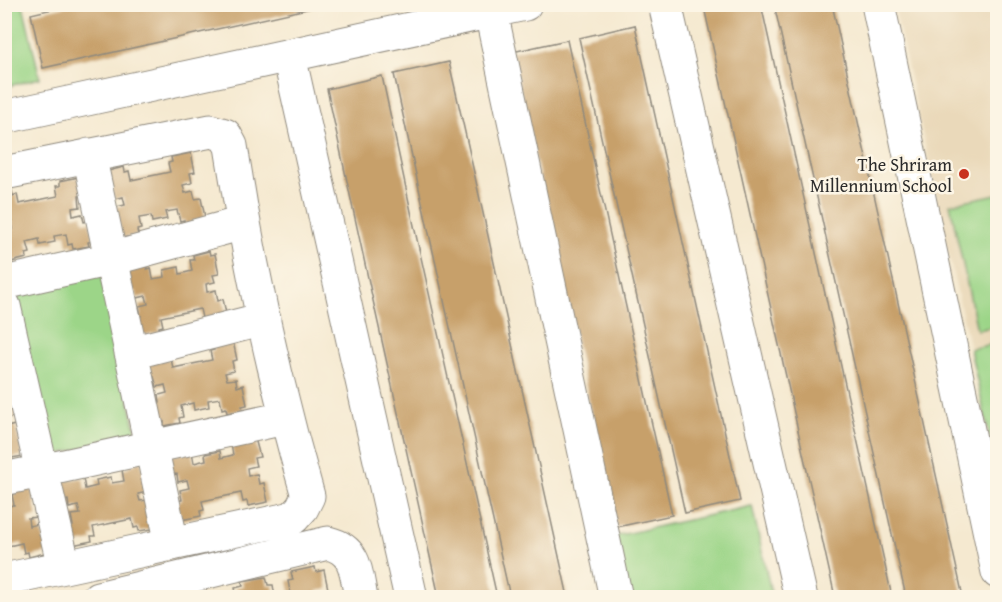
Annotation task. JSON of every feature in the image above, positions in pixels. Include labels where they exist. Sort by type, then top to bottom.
[{"type":"street","points":[[4,117],[525,4]]},
{"type":"street","points":[[665,4],[801,597]]},
{"type":"street","points":[[878,4],[998,572]]},
{"type":"street","points":[[490,12],[616,597]]},
{"type":"street","points":[[289,56],[411,597]]},
{"type":"street","points":[[4,173],[211,131],[225,135],[231,146],[243,223],[285,417],[308,496],[302,508],[293,518],[4,580]]},
{"type":"street","points":[[89,155],[172,544]]},
{"type":"street","points":[[4,283],[111,259],[243,223]]},
{"type":"street","points":[[4,306],[12,378],[42,471],[64,567]]},
{"type":"street","points":[[131,353],[264,319]]},
{"type":"street","points":[[4,479],[285,417]]},
{"type":"street","points":[[98,597],[221,584],[328,543],[340,546],[347,551],[354,565],[361,597]]},
{"type":"shaded area","name":"The Shriram Millennium School","points":[[894,5],[997,5],[997,343],[970,349]]},
{"type":"green space","points":[[4,5],[23,5],[40,78],[5,87]]},
{"type":"green space","points":[[997,194],[997,326],[977,330],[950,204]]},
{"type":"green space","points":[[101,274],[137,436],[50,456],[14,293]]},
{"type":"green space","points":[[998,343],[997,470],[970,349]]},
{"type":"green space","points":[[752,506],[772,597],[628,597],[615,536]]},
{"type":"building","points":[[74,4],[325,5],[43,68],[31,14]]},
{"type":"building","points":[[714,4],[761,4],[892,597],[835,597],[704,7]]},
{"type":"building","points":[[774,4],[832,4],[963,597],[906,597]]},
{"type":"building","points":[[635,25],[740,501],[685,513],[579,38]]},
{"type":"building","points":[[567,40],[672,515],[617,527],[512,52]]},
{"type":"building","points":[[449,62],[568,597],[510,597],[420,193],[394,74]]},
{"type":"building","points":[[382,76],[497,597],[439,597],[370,287],[327,89]]},
{"type":"building","points":[[191,153],[195,172],[190,173],[192,183],[183,185],[185,193],[193,191],[195,199],[201,198],[205,217],[185,225],[184,220],[180,221],[177,210],[165,212],[167,219],[152,222],[151,216],[139,218],[141,229],[137,230],[138,235],[122,238],[116,207],[125,205],[123,197],[115,199],[104,172],[124,167],[125,172],[129,171],[131,180],[170,172],[168,163],[172,162],[171,157]]},
{"type":"building","points":[[79,177],[83,195],[79,196],[80,207],[72,208],[73,216],[82,214],[84,222],[90,221],[94,241],[88,242],[89,246],[73,249],[72,244],[68,245],[66,234],[54,236],[55,242],[40,245],[39,239],[27,242],[30,253],[26,254],[27,258],[11,262],[10,258],[5,259],[4,239],[7,238],[5,230],[13,229],[12,221],[4,222],[4,192],[12,191],[13,196],[17,194],[19,204],[58,196],[56,186],[60,186],[60,181]]},
{"type":"building","points":[[209,251],[210,255],[215,254],[219,274],[213,275],[215,282],[206,284],[207,292],[216,290],[218,301],[223,299],[227,318],[202,318],[200,309],[161,317],[163,326],[159,327],[160,332],[140,336],[136,317],[141,316],[139,306],[148,304],[146,296],[137,298],[136,291],[130,292],[126,272],[131,271],[130,267],[146,264],[147,269],[151,268],[153,279],[165,277],[164,270],[179,267],[180,274],[192,271],[190,260],[194,260],[193,255]]},
{"type":"building","points":[[233,341],[237,360],[232,361],[234,371],[225,373],[227,380],[236,379],[237,387],[243,385],[247,405],[242,406],[243,410],[227,413],[226,408],[222,409],[220,398],[208,400],[209,407],[194,410],[193,403],[181,406],[183,417],[179,418],[180,423],[164,426],[164,422],[159,423],[154,404],[160,403],[159,395],[167,393],[165,385],[157,387],[154,377],[150,378],[146,359],[171,359],[173,368],[212,360],[210,351],[214,350],[213,345]]},
{"type":"building","points":[[12,387],[14,417],[4,419],[4,389]]},
{"type":"building","points":[[6,421],[7,427],[15,425],[23,456],[6,459],[4,454]]},
{"type":"building","points":[[255,438],[260,457],[254,458],[256,466],[247,468],[248,476],[257,474],[259,484],[264,483],[268,502],[248,506],[247,501],[243,502],[241,493],[202,501],[204,510],[200,511],[201,516],[181,520],[177,501],[182,500],[180,490],[189,488],[187,480],[178,482],[177,474],[170,475],[167,456],[192,452],[194,463],[206,460],[205,454],[220,451],[221,458],[233,455],[231,444]]},
{"type":"building","points":[[141,461],[147,492],[138,494],[140,501],[148,500],[159,528],[139,531],[138,527],[134,528],[132,519],[93,527],[95,536],[91,536],[92,541],[72,545],[68,527],[73,526],[71,515],[80,514],[78,506],[69,508],[68,500],[62,501],[58,481],[83,478],[85,489],[97,486],[96,480],[111,477],[112,483],[124,481],[122,470]]},
{"type":"building","points":[[31,485],[37,517],[28,518],[29,526],[38,524],[49,552],[29,557],[28,552],[24,553],[22,543],[4,547],[4,507],[14,505],[12,495],[16,493],[15,488]]},
{"type":"building","points":[[315,567],[316,572],[324,570],[328,589],[317,591],[318,597],[291,597],[288,581],[293,580],[291,572]]},
{"type":"building","points":[[266,577],[268,585],[273,585],[275,597],[237,597],[235,588],[243,586],[242,581]]},
{"type":"place","name":"The Shriram Millennium School","points":[[964,174]]}]
